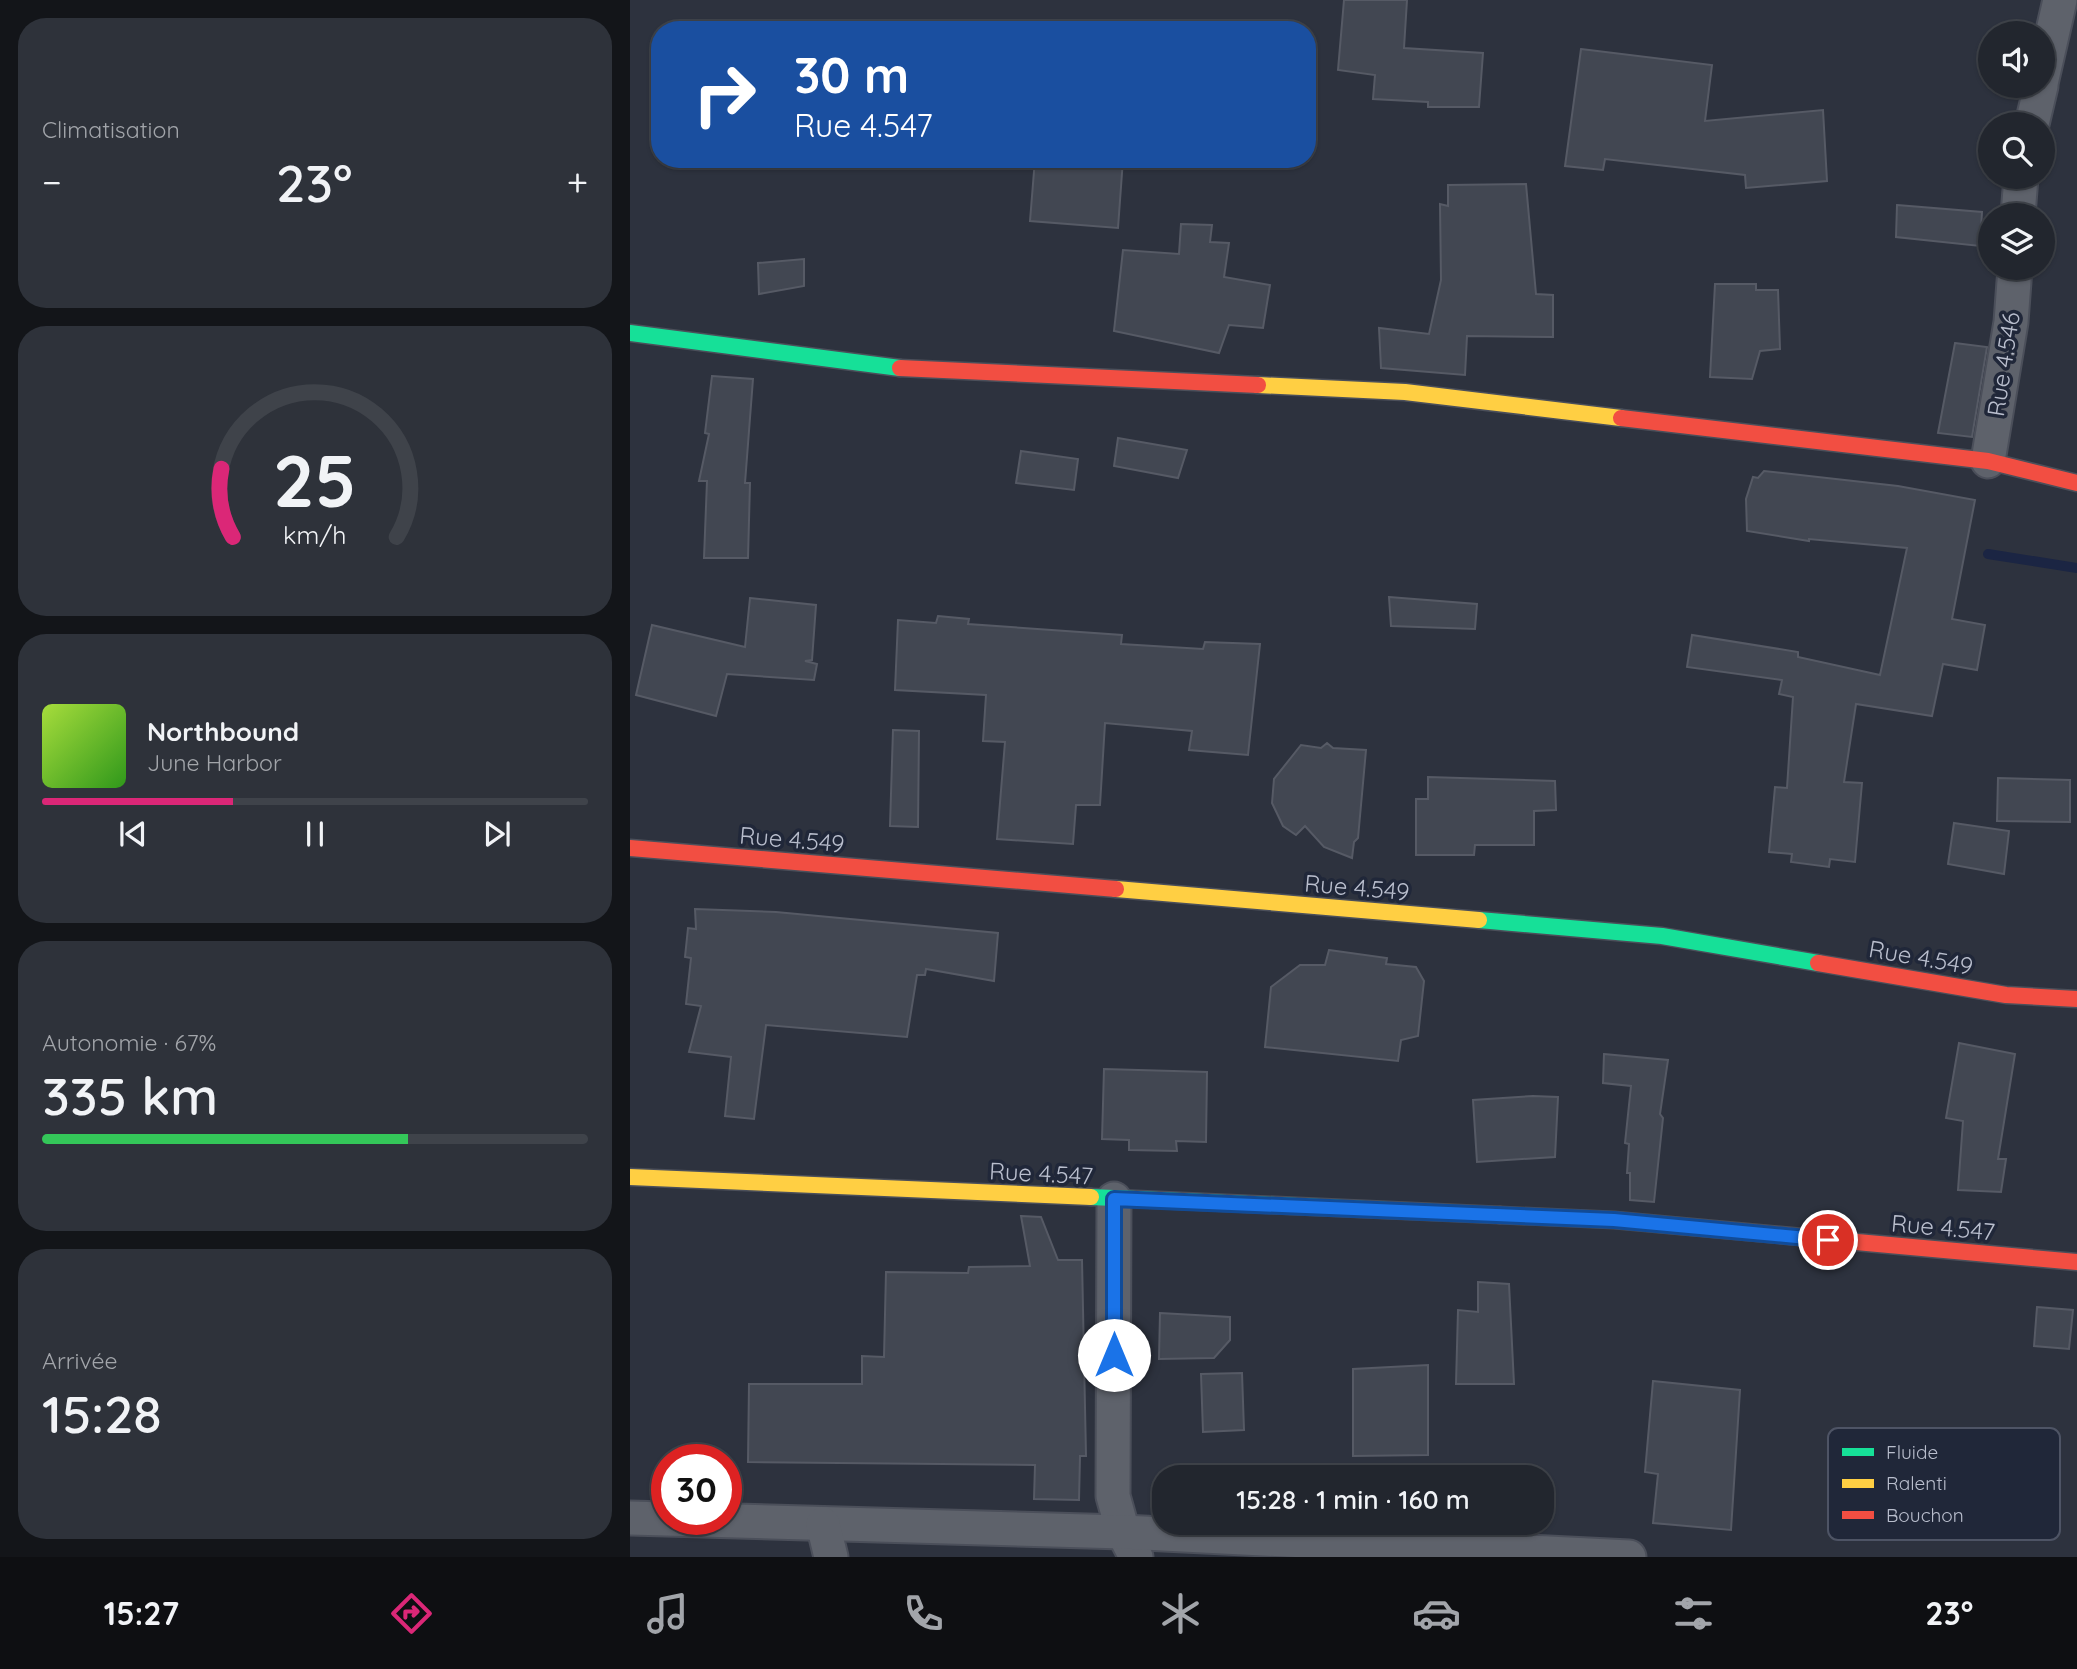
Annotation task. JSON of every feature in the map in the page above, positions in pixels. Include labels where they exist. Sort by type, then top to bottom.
[{"type":"street","points":[[2055,22],[2060,0]]},
{"type":"street","name":"Rue 4.546","points":[[1988,461],[2011,322],[2014,280]]},
{"type":"street","points":[[630,333],[898,368],[1405,392],[1988,461],[2077,483]]},
{"type":"street","name":"Rue 4.549","points":[[630,848],[1662,936],[2007,995],[2077,999]]},
{"type":"street","name":"Rue 4.547","points":[[630,1177],[1614,1220],[2077,1262]]},
{"type":"street","points":[[1114,1199],[1113,1496],[1129,1544]]},
{"type":"street","points":[[630,1518],[822,1524],[1129,1544],[1629,1557]]},
{"type":"street","points":[[822,1524],[831,1557]]},
{"type":"building","points":[[1344,0],[1407,0],[1404,48],[1483,53],[1479,107],[1428,107],[1428,102],[1373,99],[1375,75],[1338,70]]},
{"type":"building","points":[[1581,49],[1712,65],[1705,121],[1823,110],[1827,181],[1746,188],[1745,175],[1605,159],[1603,170],[1565,166]]},
{"type":"building","points":[[1034,168],[1122,168],[1118,228],[1030,221]]},
{"type":"building","points":[[1526,184],[1536,294],[1553,295],[1553,337],[1467,336],[1465,375],[1381,368],[1379,328],[1429,334],[1441,280],[1440,204],[1448,206],[1448,185]]},
{"type":"building","points":[[1897,205],[1978,212],[1978,246],[1896,237]]},
{"type":"building","points":[[1181,224],[1212,225],[1210,242],[1229,243],[1224,277],[1270,285],[1263,328],[1229,325],[1219,353],[1114,331],[1123,250],[1179,254]]},
{"type":"building","points":[[804,259],[804,286],[759,294],[758,263]]},
{"type":"building","points":[[1715,284],[1756,284],[1756,290],[1778,290],[1780,349],[1760,351],[1752,379],[1710,377]]},
{"type":"building","points":[[1955,343],[1987,347],[1972,437],[1938,433]]},
{"type":"building","points":[[712,376],[753,379],[745,483],[750,483],[748,558],[704,558],[707,481],[699,481],[709,434],[705,433]]},
{"type":"building","points":[[1118,438],[1187,450],[1178,478],[1114,466]]},
{"type":"building","points":[[1021,451],[1078,459],[1074,490],[1016,483]]},
{"type":"building","points":[[1764,471],[1898,486],[1975,500],[1952,619],[1985,625],[1977,670],[1943,664],[1932,716],[1856,704],[1844,782],[1862,783],[1855,862],[1830,859],[1829,867],[1791,862],[1792,854],[1769,852],[1775,787],[1787,788],[1793,697],[1779,694],[1782,680],[1687,667],[1692,635],[1798,652],[1798,657],[1880,675],[1907,548],[1809,541],[1747,531],[1746,499],[1753,477],[1758,478]]},
{"type":"building","points":[[1389,597],[1477,604],[1475,629],[1391,626]]},
{"type":"building","points":[[750,598],[816,605],[812,660],[805,661],[817,664],[814,680],[727,674],[716,716],[636,695],[652,625],[745,647]]},
{"type":"building","points":[[938,616],[969,619],[968,624],[1122,635],[1121,644],[1203,649],[1205,642],[1260,644],[1248,755],[1189,750],[1192,731],[1105,723],[1100,805],[1076,805],[1073,844],[997,839],[1005,742],[983,741],[986,695],[895,690],[898,620],[936,623]]},
{"type":"building","points":[[893,730],[919,731],[918,827],[890,826]]},
{"type":"building","points":[[1327,743],[1333,748],[1366,750],[1358,838],[1354,842],[1352,858],[1324,847],[1305,826],[1296,835],[1283,826],[1272,803],[1274,779],[1301,745],[1321,748]]},
{"type":"building","points":[[1428,777],[1555,781],[1556,810],[1534,811],[1534,845],[1475,845],[1474,855],[1416,855],[1416,799],[1428,799]]},
{"type":"building","points":[[1998,778],[2070,780],[2070,822],[1997,821]]},
{"type":"building","points":[[1954,823],[2009,831],[2004,874],[1948,864]]},
{"type":"building","points":[[695,909],[776,912],[998,933],[994,981],[926,969],[925,975],[917,975],[907,1037],[766,1025],[754,1119],[725,1116],[731,1057],[689,1052],[701,1006],[686,1004],[691,958],[685,957],[688,928],[696,929]]},
{"type":"building","points":[[1329,950],[1387,958],[1386,964],[1416,967],[1424,981],[1418,1036],[1401,1040],[1398,1061],[1265,1047],[1271,987],[1300,965],[1325,965]]},
{"type":"building","points":[[1959,1043],[2015,1054],[1998,1159],[2006,1159],[2001,1192],[1958,1190],[1963,1121],[1946,1118]]},
{"type":"building","points":[[1604,1054],[1668,1060],[1660,1114],[1663,1118],[1654,1202],[1630,1200],[1630,1173],[1627,1173],[1629,1144],[1625,1143],[1631,1086],[1603,1083]]},
{"type":"building","points":[[1104,1069],[1207,1072],[1206,1142],[1176,1141],[1177,1151],[1129,1150],[1129,1140],[1102,1139]]},
{"type":"building","points":[[1558,1097],[1555,1157],[1477,1162],[1473,1100]]},
{"type":"building","points":[[1021,1216],[1041,1217],[1058,1260],[1082,1260],[1086,1456],[1080,1456],[1079,1500],[1034,1499],[1035,1465],[748,1462],[749,1384],[862,1384],[862,1356],[884,1357],[886,1272],[968,1273],[969,1267],[1030,1266]]},
{"type":"building","points":[[1478,1282],[1509,1284],[1514,1384],[1456,1384],[1458,1310],[1478,1312]]},
{"type":"building","points":[[2037,1307],[2073,1310],[2069,1349],[2034,1346]]},
{"type":"building","points":[[1160,1313],[1230,1317],[1230,1340],[1214,1358],[1159,1359]]},
{"type":"building","points":[[1428,1365],[1428,1455],[1353,1456],[1353,1369]]},
{"type":"building","points":[[1242,1373],[1244,1430],[1203,1432],[1201,1374]]},
{"type":"building","points":[[1653,1381],[1740,1390],[1731,1530],[1653,1523],[1658,1474],[1645,1472]]},
{"type":"waterway","points":[[1988,554],[2077,568]]},
{"type":"traffic: fast","points":[[630,333],[900,368]]},
{"type":"traffic: fast","points":[[1479,920],[1662,936],[1818,963]]},
{"type":"traffic: fast","points":[[1091,1197],[1500,1215]]},
{"type":"traffic: slow","points":[[1258,385],[1405,392],[1621,418]]},
{"type":"traffic: slow","points":[[1116,889],[1479,920]]},
{"type":"traffic: slow","points":[[630,1177],[1091,1197]]},
{"type":"traffic: jam","points":[[900,368],[1258,385]]},
{"type":"traffic: jam","points":[[1621,418],[1988,461],[2077,483]]},
{"type":"traffic: jam","points":[[630,848],[1116,889]]},
{"type":"traffic: jam","points":[[1818,963],[2006,995],[2077,999]]},
{"type":"traffic: jam","points":[[1500,1215],[1614,1220],[2077,1262]]},
{"type":"route","points":[[1114,1355],[1114,1199],[1614,1220],[1828,1240]]}]
